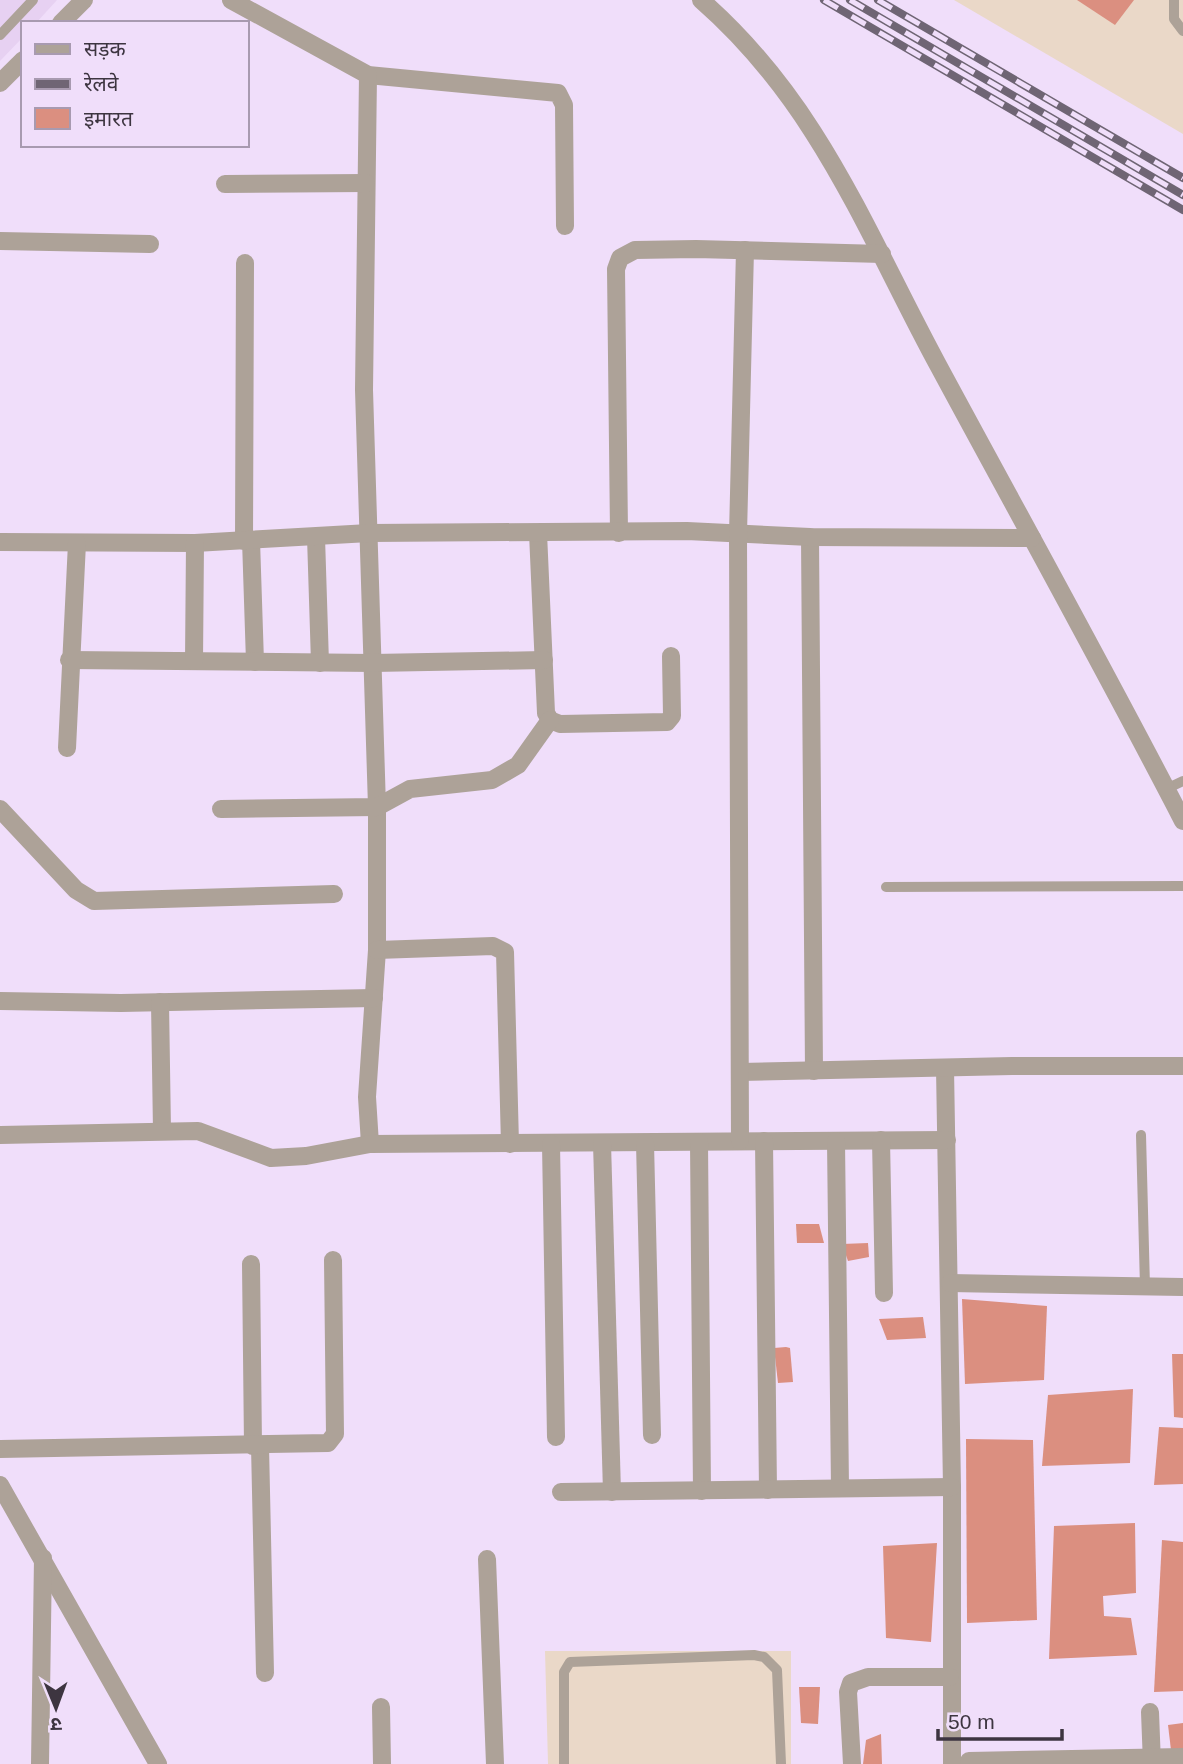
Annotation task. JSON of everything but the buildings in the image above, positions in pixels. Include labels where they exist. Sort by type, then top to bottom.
[{"type":"street","points":[[63,21],[84,0]]},
{"type":"street","points":[[231,0],[368,75],[558,93],[564,105],[565,226]]},
{"type":"street","points":[[701,0],[730,25],[794,101],[849,188],[943,374],[1183,821]]},
{"type":"street","points":[[0,83],[21,62]]},
{"type":"street","points":[[368,75],[363,390],[377,807],[377,950],[367,1081],[370,1144]]},
{"type":"street","points":[[225,184],[366,183]]},
{"type":"street","points":[[0,242],[150,244]]},
{"type":"street","points":[[619,533],[617,263],[627,252],[745,250],[882,254]]},
{"type":"street","points":[[740,1141],[738,534],[745,250]]},
{"type":"street","points":[[244,263],[247,541],[255,662]]},
{"type":"street","points":[[0,542],[195,543],[369,533],[1032,538]]},
{"type":"street","points":[[538,533],[546,713],[550,720],[560,724],[667,722],[671,716],[671,656]]},
{"type":"street","points":[[316,537],[320,663]]},
{"type":"street","points":[[810,537],[814,1071]]},
{"type":"street","points":[[67,748],[76,543]]},
{"type":"street","points":[[194,661],[195,543]]},
{"type":"street","points":[[69,660],[373,663],[544,660]]},
{"type":"street","points":[[221,809],[377,807],[410,789],[492,780],[508,773],[531,751],[550,720]]},
{"type":"street","points":[[0,808],[76,890],[94,901],[334,894]]},
{"type":"street","points":[[377,950],[493,946],[505,952],[510,1144]]},
{"type":"street","points":[[0,1001],[160,1002],[374,998]]},
{"type":"street","points":[[160,1002],[162,1131]]},
{"type":"street","points":[[740,1072],[1183,1066]]},
{"type":"street","points":[[945,1068],[952,1487],[950,1677],[961,1763],[1151,1761],[1183,1757]]},
{"type":"street","points":[[0,1135],[198,1131],[271,1158],[306,1156],[370,1144],[947,1140]]},
{"type":"street","points":[[836,1140],[841,1487]]},
{"type":"street","points":[[881,1140],[884,1293]]},
{"type":"street","points":[[764,1141],[768,1490]]},
{"type":"street","points":[[699,1142],[702,1491]]},
{"type":"street","points":[[602,1143],[612,1492]]},
{"type":"street","points":[[645,1143],[652,1435]]},
{"type":"street","points":[[551,1144],[556,1437]]},
{"type":"street","points":[[0,1449],[322,1445],[333,1440],[333,1260]]},
{"type":"street","points":[[251,1264],[265,1673]]},
{"type":"street","points":[[950,1283],[1183,1287]]},
{"type":"street","points":[[0,1485],[158,1764]]},
{"type":"street","points":[[561,1492],[952,1487]]},
{"type":"street","points":[[40,1764],[43,1558]]},
{"type":"street","points":[[487,1559],[495,1764]]},
{"type":"street","points":[[852,1764],[848,1692],[851,1683],[868,1677],[950,1677]]},
{"type":"street","points":[[381,1707],[382,1764]]},
{"type":"street","points":[[1150,1712],[1151,1761]]},
{"type":"lane","points":[[0,35],[33,0]]},
{"type":"lane","points":[[1174,0],[1174,19],[1183,31]]},
{"type":"lane","points":[[1166,789],[1183,780]]},
{"type":"lane","points":[[886,887],[1183,886]]},
{"type":"lane","points":[[1140,1135],[1145,1287]]},
{"type":"lane","points":[[564,1764],[564,1672],[570,1662],[754,1656],[764,1657],[777,1670],[781,1764]]},
{"type":"shaded area","points":[[0,0],[57,0],[38,21],[21,21],[21,39],[0,61]]},
{"type":"shaded area","points":[[954,0],[1183,0],[1183,134]]},
{"type":"shaded area","points":[[545,1651],[791,1651],[791,1764],[548,1764]]},
{"type":"railway","points":[[824,0],[1183,210]]},
{"type":"railway","points":[[850,0],[1183,195]]},
{"type":"railway","points":[[878,0],[1183,178]]}]
